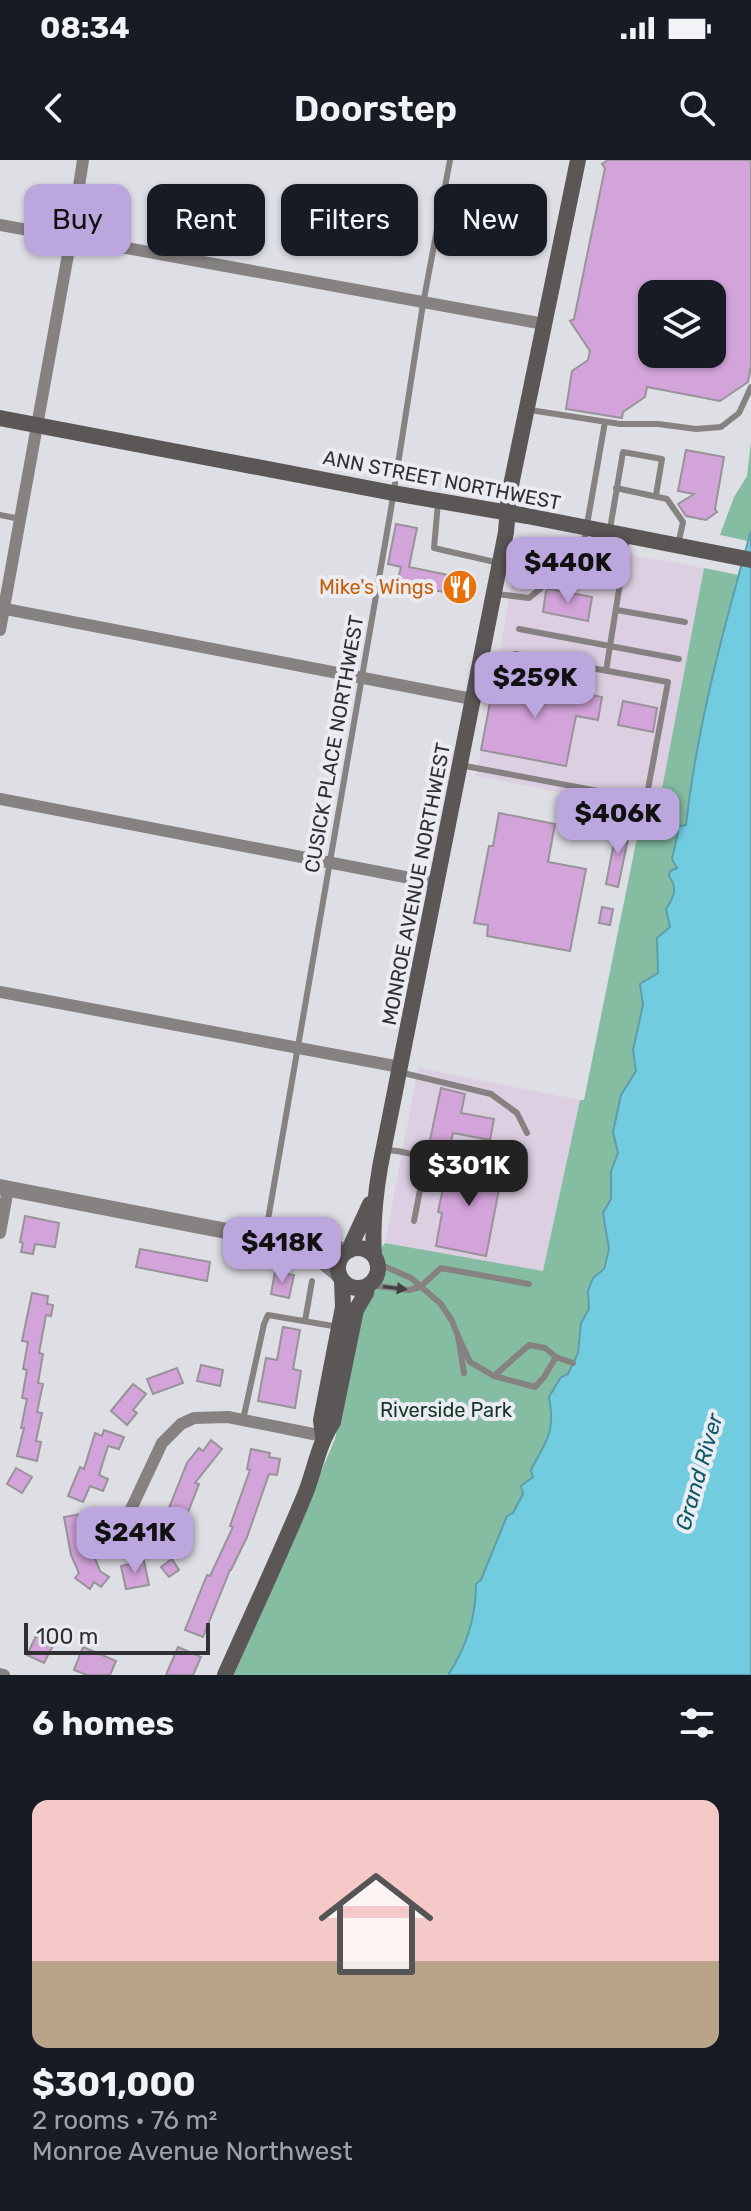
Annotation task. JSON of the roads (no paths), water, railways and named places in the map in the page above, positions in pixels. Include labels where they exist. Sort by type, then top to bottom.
[{"type":"main road","name":"MONROE AVENUE NORTHWEST","points":[[376,1259],[372,1231],[376,1191],[499,563],[509,495],[578,160]]},
{"type":"main road","name":"ANN STREET NORTHWEST","points":[[0,418],[751,560]]},
{"type":"main road","name":"MONROE AVENUE NORTHWEST","points":[[350,1250],[376,1191]]},
{"type":"main road","points":[[225,1675],[306,1491],[323,1436],[333,1422],[345,1328],[338,1264],[350,1250],[364,1249],[376,1259],[376,1277],[345,1328]]},
{"type":"main road","points":[[341,1278],[346,1285],[356,1288],[368,1286]]},
{"type":"street","points":[[79,184],[83,160]]},
{"type":"street","points":[[0,225],[24,229]]},
{"type":"street","points":[[131,249],[544,324]]},
{"type":"street","points":[[0,630],[68,256]]},
{"type":"street","points":[[2,608],[472,699]]},
{"type":"street","points":[[0,799],[436,883]]},
{"type":"street","points":[[0,992],[299,1047],[399,1070]]},
{"type":"street","points":[[0,1233],[4,1188],[283,1242],[350,1250]]},
{"type":"street","points":[[283,1242],[319,1258],[341,1278]]},
{"type":"street","points":[[124,1524],[162,1443],[181,1424],[194,1418],[243,1420],[323,1436]]},
{"type":"lane","name":"CUSICK PLACE NORTHWEST","points":[[265,1238],[450,160]]},
{"type":"lane","points":[[527,410],[620,424],[658,424],[696,429],[721,427],[739,413],[751,387]]},
{"type":"lane","points":[[493,594],[529,598],[546,584],[555,571],[578,576],[605,422]]},
{"type":"lane","points":[[609,532],[623,452],[662,459],[656,495]]},
{"type":"lane","points":[[616,488],[667,499],[682,519],[678,546]]},
{"type":"lane","points":[[438,501],[434,548],[499,563]]},
{"type":"lane","points":[[0,515],[20,519]]},
{"type":"lane","points":[[606,671],[628,536]]},
{"type":"lane","points":[[617,610],[685,622]]},
{"type":"lane","points":[[519,629],[679,659]]},
{"type":"lane","points":[[460,765],[646,800],[668,682],[515,654]]},
{"type":"lane","points":[[399,1070],[491,1094],[517,1113],[527,1133]]},
{"type":"lane","points":[[384,1149],[411,1154],[421,1158],[425,1164],[414,1221]]},
{"type":"lane","points":[[376,1259],[411,1278],[441,1304],[470,1362],[494,1376],[535,1387],[556,1357]]},
{"type":"lane","points":[[368,1286],[409,1290],[420,1287],[441,1268],[529,1284]]},
{"type":"lane","points":[[305,1321],[312,1281]]},
{"type":"lane","points":[[243,1420],[268,1315],[345,1328]]},
{"type":"lane","points":[[458,1336],[464,1373]]},
{"type":"lane","points":[[494,1376],[529,1345],[545,1348],[556,1357],[573,1363]]},
{"type":"water","name":"Grand River","points":[[751,531],[751,1675],[448,1675],[469,1631],[476,1584],[481,1580],[507,1516],[513,1513],[523,1494],[521,1486],[533,1477],[531,1470],[550,1428],[549,1397],[561,1377],[568,1374],[578,1353],[581,1323],[589,1309],[588,1291],[593,1278],[604,1269],[609,1249],[603,1213],[611,1199],[611,1171],[618,1153],[613,1132],[621,1095],[636,1071],[633,1050],[643,1005],[640,984],[658,973],[657,938],[670,927],[666,909],[674,892],[670,871],[677,868],[672,859],[678,832],[676,828],[686,825],[704,714]]},
{"type":"place","name":"Mike's Wings","points":[[460,587]]},
{"type":"park label","name":"Riverside Park","points":[[446,1410]]}]
